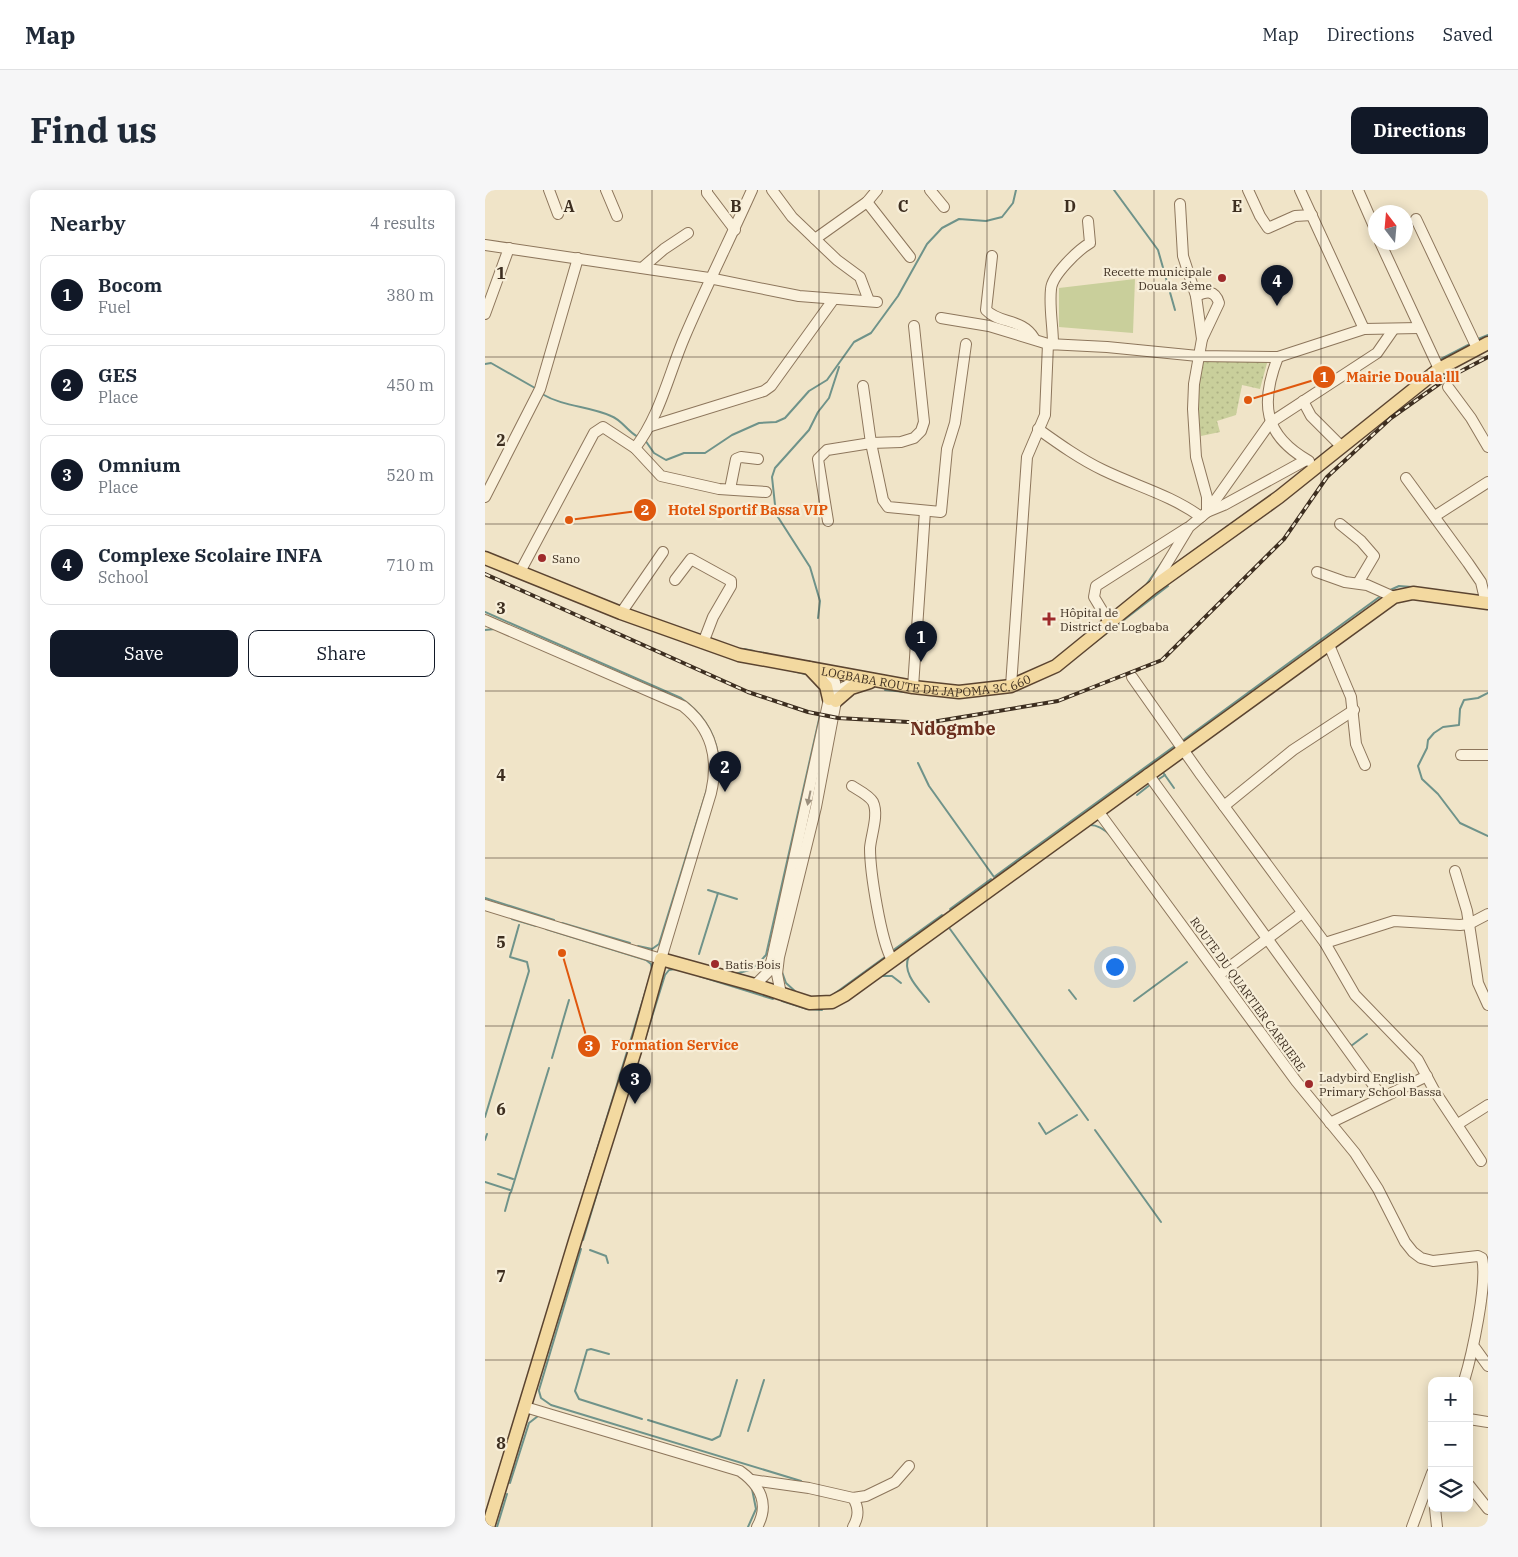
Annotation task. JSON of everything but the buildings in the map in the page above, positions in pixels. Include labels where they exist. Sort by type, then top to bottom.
[{"type":"main road","name":"LOGBABA ROUTE DE JAPOMA 3C.660","points":[[485,558],[621,613],[739,654],[861,679],[913,687],[959,692],[1011,686],[1056,666],[1152,588],[1231,533],[1311,463],[1341,446],[1439,369],[1483,346]]},
{"type":"main road","points":[[488,1527],[639,1038],[661,960],[755,985],[810,1003],[832,1002],[1394,597],[1413,593],[1487,603]]},
{"type":"main road","points":[[809,668],[834,697],[851,688],[877,682]]},
{"type":"street","points":[[549,190],[559,214]]},
{"type":"street","points":[[606,190],[617,216]]},
{"type":"street","points":[[707,190],[707,193],[735,230]]},
{"type":"street","points":[[635,448],[651,426],[709,278],[735,230],[752,190]]},
{"type":"street","points":[[815,239],[867,202],[877,190]]},
{"type":"street","points":[[930,190],[944,207]]},
{"type":"street","points":[[1248,190],[1259,216],[1268,228],[1295,216],[1312,215]]},
{"type":"street","points":[[1300,190],[1364,329]]},
{"type":"street","points":[[1358,190],[1368,214]]},
{"type":"street","points":[[485,244],[709,278],[743,287],[833,300],[873,301],[860,277],[837,260],[792,217],[774,191]]},
{"type":"street","points":[[867,202],[910,257]]},
{"type":"street","points":[[1180,204],[1183,256],[1196,296],[1202,339]]},
{"type":"street","points":[[1416,219],[1483,346]]},
{"type":"street","points":[[1011,686],[1027,457],[1045,415],[1051,344],[1051,287],[1057,275],[1081,248],[1090,243],[1088,221]]},
{"type":"street","points":[[642,268],[664,249],[688,233]]},
{"type":"street","points":[[485,314],[509,248]]},
{"type":"street","points":[[1385,250],[1439,369]]},
{"type":"street","points":[[992,256],[986,310],[990,315],[1021,325],[1029,330],[1034,338]]},
{"type":"street","points":[[485,497],[540,389],[578,258]]},
{"type":"street","points":[[1196,296],[1210,292],[1215,294],[1219,303],[1202,339],[1193,384],[1196,456],[1207,497],[1204,514]]},
{"type":"street","points":[[651,426],[759,393],[771,386],[833,300]]},
{"type":"street","points":[[941,318],[989,326],[1051,344],[1107,347],[1198,356],[1278,357],[1364,329],[1393,330],[1419,328]]},
{"type":"street","points":[[828,521],[818,459],[827,450],[871,443],[901,442],[914,438],[921,431],[924,422],[914,326]]},
{"type":"street","points":[[1109,622],[1094,597],[1096,586],[1189,527],[1204,514],[1270,423],[1377,353],[1393,330]]},
{"type":"street","points":[[863,386],[879,489],[888,508],[941,512],[947,449],[955,423],[966,344]]},
{"type":"street","points":[[1038,429],[1077,457],[1204,514],[1311,463],[1283,440],[1270,423],[1266,402],[1269,380],[1278,357]]},
{"type":"street","points":[[1448,387],[1471,418],[1488,447]]},
{"type":"street","points":[[1303,401],[1311,416],[1341,446]]},
{"type":"street","points":[[520,572],[598,429],[606,428],[635,448],[661,476],[730,490],[766,492]]},
{"type":"street","points":[[730,490],[736,459],[741,457],[758,459]]},
{"type":"street","points":[[1406,478],[1481,582],[1487,603]]},
{"type":"street","points":[[1435,516],[1488,482]]},
{"type":"street","points":[[913,687],[925,511]]},
{"type":"street","points":[[1340,524],[1361,541],[1374,556],[1358,583]]},
{"type":"street","points":[[1152,588],[1189,527]]},
{"type":"street","points":[[621,613],[663,552]]},
{"type":"street","points":[[675,580],[691,559],[731,581],[731,586],[713,617],[703,643]]},
{"type":"street","points":[[1317,572],[1337,580],[1358,583],[1394,597]]},
{"type":"street","points":[[485,620],[683,706],[696,716],[706,732],[713,747],[715,765],[714,781],[661,960],[485,906]]},
{"type":"street","points":[[1329,644],[1351,697],[1354,710],[1356,744],[1365,764]]},
{"type":"street","points":[[781,994],[777,974],[779,957],[817,807],[834,697],[834,679],[828,672]]},
{"type":"street","points":[[1133,677],[1223,806],[1325,943],[1355,995],[1418,1060],[1434,1090],[1481,1160]]},
{"type":"street","points":[[755,985],[768,972],[772,960],[834,697],[861,679]]},
{"type":"street","points":[[1223,806],[1293,750],[1354,710]]},
{"type":"street","points":[[1461,755],[1488,756]]},
{"type":"street","points":[[1148,774],[1382,1096]]},
{"type":"street","points":[[852,786],[870,799],[875,809],[871,864],[884,941],[892,960]]},
{"type":"street","name":"ROUTE DU QUARTIER CARRIERE","points":[[1099,810],[1296,1081],[1355,1153],[1378,1189],[1405,1242],[1413,1252],[1421,1258],[1433,1261],[1478,1256],[1485,1258],[1485,1285],[1475,1348],[1465,1377]]},
{"type":"street","points":[[1455,870],[1463,893],[1481,994],[1488,1005]]},
{"type":"street","points":[[1220,974],[1302,913]]},
{"type":"street","points":[[1325,943],[1394,921],[1460,925],[1469,924],[1488,914]]},
{"type":"street","points":[[1330,1123],[1382,1096],[1427,1076]]},
{"type":"street","points":[[1458,1124],[1488,1105]]},
{"type":"street","points":[[1475,1348],[1488,1366]]},
{"type":"street","points":[[525,1407],[740,1471],[752,1480],[763,1503],[762,1518],[757,1527]]},
{"type":"street","points":[[1473,1420],[1488,1422]]},
{"type":"street","points":[[752,1480],[809,1488],[853,1498],[866,1496],[895,1482],[909,1466]]},
{"type":"street","points":[[1411,1527],[1428,1483]]},
{"type":"street","points":[[1473,1490],[1488,1509]]},
{"type":"street","points":[[853,1498],[858,1507],[857,1520],[853,1527]]},
{"type":"street","points":[[1435,1512],[1437,1527]]},
{"type":"green space","points":[[1135,279],[1133,333],[1059,327],[1059,288]]},
{"type":"green space","points":[[1204,357],[1265,360],[1267,363],[1260,389],[1242,385],[1236,415],[1217,421],[1220,432],[1201,436],[1197,396],[1199,376]]},
{"type":"waterway","points":[[645,440],[654,453],[666,460],[684,453],[705,453],[732,435],[759,423],[776,422],[785,418],[809,391],[827,380],[854,342],[871,333],[898,296],[927,244],[942,228],[959,219],[986,221],[1002,217],[1013,203],[1016,190]]},
{"type":"waterway","points":[[1114,190],[1158,250],[1175,310]]},
{"type":"waterway","points":[[1478,339],[1488,335]]},
{"type":"waterway","points":[[1441,359],[1472,343]]},
{"type":"waterway","points":[[485,364],[491,363],[535,388]]},
{"type":"waterway","points":[[818,618],[820,601],[810,567],[776,514],[772,477],[775,468],[809,430],[818,412],[829,398],[839,367]]},
{"type":"waterway","points":[[542,394],[559,402],[611,416],[638,437]]},
{"type":"waterway","points":[[1146,585],[1165,558]]},
{"type":"waterway","points":[[1090,646],[1168,586]]},
{"type":"waterway","points":[[1388,591],[1399,586],[1412,587]]},
{"type":"waterway","points":[[1182,741],[1382,595]]},
{"type":"waterway","points":[[485,612],[681,698],[695,709],[710,729],[718,754]]},
{"type":"waterway","points":[[485,630],[495,629]]},
{"type":"waterway","points":[[744,649],[754,651]]},
{"type":"waterway","points":[[759,652],[769,654]]},
{"type":"waterway","points":[[793,671],[805,674]]},
{"type":"waterway","points":[[885,690],[906,692]]},
{"type":"waterway","points":[[1488,693],[1478,698],[1464,700],[1460,709],[1459,725],[1443,727],[1434,733],[1428,740],[1427,748],[1418,766],[1422,779],[1438,794],[1460,823],[1488,836]]},
{"type":"waterway","points":[[735,974],[753,969],[766,955],[820,715]]},
{"type":"waterway","points":[[918,763],[929,786],[994,877],[1176,745]]},
{"type":"waterway","points":[[718,780],[721,769],[719,766]]},
{"type":"waterway","points":[[1162,771],[1174,788]]},
{"type":"waterway","points":[[1156,781],[1165,775]]},
{"type":"waterway","points":[[1137,795],[1151,784]]},
{"type":"waterway","points":[[638,946],[652,949],[659,944],[707,789]]},
{"type":"waterway","points":[[1089,825],[1103,829],[1109,834],[1132,866]]},
{"type":"waterway","points":[[950,909],[991,879]]},
{"type":"waterway","points":[[708,890],[737,899]]},
{"type":"waterway","points":[[699,954],[718,893]]},
{"type":"waterway","points":[[485,898],[554,920]]},
{"type":"waterway","points":[[892,951],[942,915]]},
{"type":"waterway","points":[[512,919],[536,926]]},
{"type":"waterway","points":[[562,923],[630,943]]},
{"type":"waterway","points":[[485,1117],[529,971],[527,962],[510,957],[519,925]]},
{"type":"waterway","points":[[546,929],[646,960],[651,964],[652,970]]},
{"type":"waterway","points":[[950,929],[1088,1120]]},
{"type":"waterway","points":[[909,956],[907,962],[909,975],[929,1002]]},
{"type":"waterway","points":[[834,994],[885,957]]},
{"type":"waterway","points":[[1134,1001],[1187,962]]},
{"type":"waterway","points":[[635,1071],[665,975],[669,970],[675,969]]},
{"type":"waterway","points":[[782,972],[786,983],[796,992]]},
{"type":"waterway","points":[[699,976],[773,999]]},
{"type":"waterway","points":[[881,976],[892,976],[901,983]]},
{"type":"waterway","points":[[581,1202],[649,980]]},
{"type":"waterway","points":[[1069,990],[1076,999]]},
{"type":"waterway","points":[[552,1058],[569,1000]]},
{"type":"waterway","points":[[782,1001],[807,1009],[822,1010]]},
{"type":"waterway","points":[[1350,1044],[1351,1046],[1367,1034]]},
{"type":"waterway","points":[[511,1192],[549,1068]]},
{"type":"waterway","points":[[1039,1123],[1046,1134],[1077,1115]]},
{"type":"waterway","points":[[1095,1130],[1161,1222]]},
{"type":"waterway","points":[[485,1140],[487,1134]]},
{"type":"waterway","points":[[498,1174],[513,1179]]},
{"type":"waterway","points":[[583,1240],[601,1180]]},
{"type":"waterway","points":[[485,1182],[510,1190]]},
{"type":"waterway","points":[[505,1211],[510,1193]]},
{"type":"waterway","points":[[539,1390],[581,1249]]},
{"type":"waterway","points":[[590,1250],[606,1256],[608,1263]]},
{"type":"waterway","points":[[609,1354],[591,1349],[587,1350],[575,1391],[579,1399],[642,1419]]},
{"type":"waterway","points":[[648,1420],[712,1440],[720,1436],[737,1380]]},
{"type":"waterway","points":[[748,1431],[764,1380]]},
{"type":"waterway","points":[[539,1391],[541,1398],[551,1405],[801,1481]]},
{"type":"waterway","points":[[510,1483],[529,1423],[538,1416]]},
{"type":"waterway","points":[[748,1527],[756,1509],[752,1489]]},
{"type":"waterway","points":[[497,1527],[507,1494]]},
{"type":"railway","points":[[485,574],[748,692],[808,712],[838,718],[926,723],[1058,701],[1162,660],[1284,539],[1327,477],[1391,418],[1446,379],[1488,357]]},
{"type":"place","name":"Recette municipale Douala 3ème","points":[[1222,278]]},
{"type":"place","name":"Complexe Scolaire INFA","points":[[1277,306]]},
{"type":"place","name":"Mairie Douala lll","points":[[1248,400]]},
{"type":"place","name":"Hotel Sportif Bassa VIP","points":[[569,520]]},
{"type":"place","name":"Sano","points":[[542,558]]},
{"type":"place","name":"Hôpital de District de Logbaba","points":[[1049,619]]},
{"type":"place","name":"Bocom","points":[[921,662]]},
{"type":"place","name":"GES","points":[[725,792]]},
{"type":"place","name":"Formation Service","points":[[562,953]]},
{"type":"place","name":"Batis Bois","points":[[715,964]]},
{"type":"place","name":"Ladybird English Primary School Bassa","points":[[1309,1084]]},
{"type":"place","name":"Omnium","points":[[635,1104]]},
{"type":"district","name":"Ndogmbe","points":[[953,728]]}]
